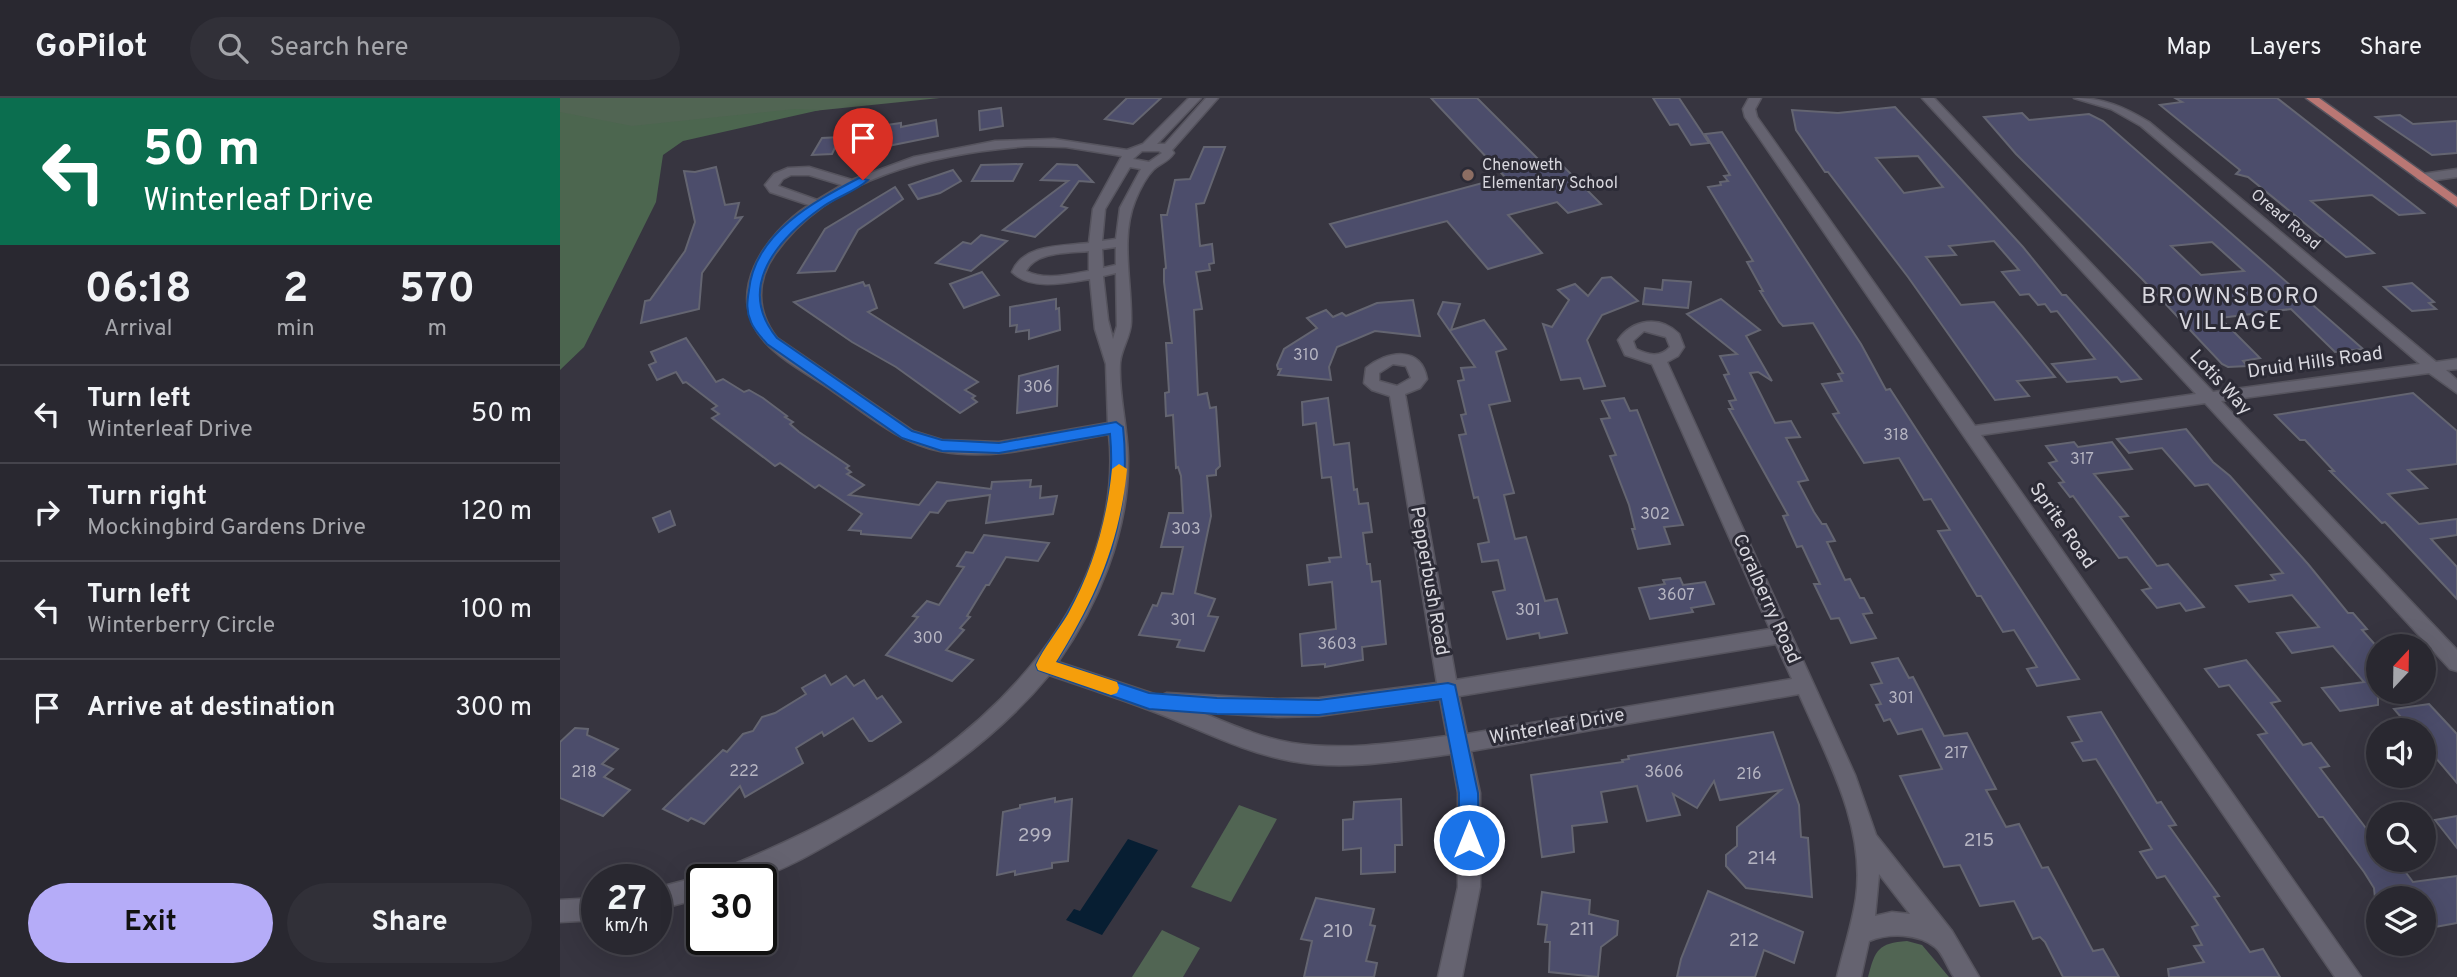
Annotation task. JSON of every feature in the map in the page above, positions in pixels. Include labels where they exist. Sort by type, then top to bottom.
[{"type":"main road","points":[[2312,98],[2457,203]]},
{"type":"street","points":[[762,864],[798,849],[912,782],[972,736],[1021,692],[1044,665],[1075,616],[1101,560],[1109,533],[1115,509],[1120,463],[1113,362],[1101,326],[1096,220],[1101,203],[1129,158],[1148,146],[1195,98]]},
{"type":"street","points":[[1116,427],[999,448],[942,446],[907,435],[772,341],[758,324],[753,307],[757,272],[776,241],[818,204],[884,171],[928,157],[992,145],[1049,143],[1129,158],[1140,166],[1151,165],[1166,157],[1166,150],[1212,98]]},
{"type":"street","name":"Sprite Road","points":[[1755,98],[1749,109],[1751,117],[2349,977]]},
{"type":"street","name":"Lotis Way","points":[[1928,98],[2457,663]]},
{"type":"street","name":"Oread Road","points":[[2080,98],[2115,107],[2139,119],[2457,388]]},
{"type":"street","points":[[1148,146],[1166,150]]},
{"type":"street","points":[[1113,362],[1124,327],[1125,210],[1131,194],[1151,165]]},
{"type":"street","points":[[818,204],[771,186],[782,174],[804,169],[854,184]]},
{"type":"street","points":[[2422,178],[2457,173]]},
{"type":"street","points":[[1123,242],[1040,253],[1022,264],[1019,272],[1035,281],[1123,268]]},
{"type":"street","name":"Coralberry Road","points":[[1658,360],[1805,685],[1844,775],[1867,841],[1944,940],[1967,977]]},
{"type":"street","name":"Druid Hills Road","points":[[1971,432],[2457,364]]},
{"type":"street","name":"Pepperbush Road","points":[[1397,391],[1448,690],[1469,793],[1469,887],[1450,977]]},
{"type":"street","name":"Winterleaf Drive","points":[[1149,701],[1277,708],[1319,707],[1448,690],[1783,635]]},
{"type":"street","name":"Winterleaf Drive","points":[[1044,665],[1149,701],[1245,739],[1291,752],[1332,755],[1381,754],[1459,744],[1805,685]]},
{"type":"street","name":"Coralberry Road","points":[[1849,977],[1867,898],[1867,841]]},
{"type":"street","points":[[560,911],[581,910]]},
{"type":"street","points":[[1860,933],[1881,923],[1897,922],[1944,940]]},
{"type":"green space","points":[[560,98],[940,98],[570,136],[560,133]]},
{"type":"green space","points":[[795,109],[820,110],[683,141],[663,155],[656,202],[584,347],[560,370],[560,112],[632,126]]},
{"type":"green space","points":[[1239,805],[1277,819],[1231,902],[1191,887]]},
{"type":"green space","points":[[1162,930],[1200,948],[1183,977],[1132,977]]},
{"type":"green space","points":[[1907,941],[1922,945],[1949,977],[1868,977],[1879,950],[1890,944]]},
{"type":"water","points":[[1128,839],[1158,850],[1102,935],[1066,920],[1074,909],[1080,911]]},
{"type":"building","points":[[1127,98],[1161,98],[1133,124],[1105,119]]},
{"type":"building","name":"Chenoweth Elementary School","points":[[1431,98],[1477,98],[1547,168],[1561,164],[1601,204],[1568,213],[1557,202],[1508,215],[1542,253],[1488,269],[1447,221],[1346,247],[1330,224],[1505,177]]},
{"type":"building","points":[[1653,98],[1679,98],[1709,143],[1691,145],[1678,124],[1670,125]]},
{"type":"building","points":[[2175,98],[2277,98],[2424,213],[2399,215],[2372,195],[2311,201],[2374,253],[2346,257],[2248,177],[2236,174],[2240,170],[2160,105],[2182,102]]},
{"type":"building","points":[[1895,107],[2023,247],[2062,295],[2066,295],[2141,379],[2121,382],[2117,377],[2067,382],[2052,364],[2095,359],[2057,311],[2051,312],[2045,304],[2038,305],[2029,294],[2020,295],[2002,272],[2019,270],[1994,241],[1949,246],[1956,255],[1926,257],[1961,305],[1994,302],[2055,377],[2017,381],[2029,396],[1995,400],[1908,277],[1828,172],[1825,172],[1796,130],[1792,110],[1838,113]],"holes":[[[1918,156],[1943,187],[1904,193],[1876,158]]]},
{"type":"building","points":[[1001,108],[1003,126],[980,130],[979,111]]},
{"type":"building","points":[[2022,113],[2029,120],[2089,114],[2103,121],[2363,349],[2335,352],[2291,309],[2220,318],[2260,358],[2243,361],[2247,366],[2228,367],[2222,364],[2142,279],[2016,154],[1984,117]],"holes":[[[2212,242],[2244,271],[2201,275],[2171,246]]]},
{"type":"building","points":[[2400,115],[2413,124],[2457,121],[2457,153],[2432,155],[2376,117]]},
{"type":"building","points":[[936,120],[938,136],[888,146],[886,125],[901,123],[901,127]]},
{"type":"building","points":[[1722,132],[1861,344],[1886,390],[1890,389],[2079,679],[2037,686],[2027,669],[2037,667],[2014,630],[2003,632],[1981,596],[1977,596],[1938,531],[1950,530],[1931,499],[1924,500],[1899,458],[1864,463],[1833,414],[1839,413],[1822,384],[1842,381],[1838,374],[1843,373],[1813,323],[1783,326],[1779,322],[1760,291],[1763,291],[1747,262],[1753,261],[1708,187],[1721,185],[1720,182],[1728,181],[1724,176],[1730,175],[1705,134]]},
{"type":"building","points":[[840,137],[832,154],[812,155],[822,138]]},
{"type":"building","points":[[1204,147],[1225,147],[1204,203],[1196,204],[1200,246],[1212,244],[1214,263],[1209,264],[1210,270],[1196,272],[1202,309],[1194,310],[1198,395],[1207,393],[1210,408],[1216,407],[1220,466],[1216,475],[1207,476],[1211,516],[1195,593],[1215,599],[1208,616],[1218,617],[1204,651],[1177,647],[1180,640],[1139,635],[1153,605],[1157,606],[1162,593],[1173,594],[1183,547],[1161,547],[1169,513],[1183,513],[1181,476],[1178,467],[1176,468],[1173,415],[1166,416],[1165,393],[1169,392],[1166,343],[1172,343],[1164,282],[1166,268],[1161,215],[1167,215],[1175,180],[1190,179]]},
{"type":"building","points":[[1022,164],[1013,181],[972,181],[981,165]]},
{"type":"building","points":[[1057,164],[1077,165],[1093,182],[1079,181],[1061,206],[1067,208],[1035,237],[1003,230],[1068,181],[1041,180]]},
{"type":"building","points":[[716,167],[725,205],[739,203],[735,218],[742,217],[702,273],[699,309],[641,323],[645,301],[650,300],[685,251],[695,222],[684,171],[695,172]]},
{"type":"building","points":[[953,170],[961,181],[940,193],[918,199],[909,185]]},
{"type":"building","points":[[895,187],[903,199],[858,230],[835,271],[798,273],[825,229]]},
{"type":"building","points":[[981,235],[1007,241],[971,271],[936,263],[963,242],[971,244]]},
{"type":"building","points":[[982,272],[999,295],[964,308],[950,284]]},
{"type":"building","points":[[1611,277],[1638,301],[1602,315],[1587,340],[1605,386],[1584,389],[1580,378],[1561,380],[1543,324],[1552,327],[1569,300],[1558,290],[1575,284],[1588,296],[1602,278]]},
{"type":"building","points":[[1663,280],[1691,282],[1688,308],[1643,304],[1645,288],[1662,290]]},
{"type":"building","points":[[863,282],[865,286],[869,285],[877,308],[868,312],[978,382],[965,390],[975,396],[972,398],[977,402],[960,413],[896,367],[852,342],[794,302]]},
{"type":"building","points":[[2412,283],[2434,302],[2429,303],[2436,309],[2412,311],[2384,287]]},
{"type":"building","points":[[1056,299],[1060,330],[1029,339],[1029,330],[1016,332],[1017,325],[1010,326],[1010,307]]},
{"type":"building","points":[[1721,299],[1760,330],[1746,336],[1772,381],[1758,372],[1750,373],[1775,423],[1791,421],[1800,437],[1786,438],[1808,480],[1798,482],[1814,512],[1822,524],[1826,524],[1835,541],[1827,542],[1845,580],[1850,579],[1872,613],[1863,614],[1876,638],[1851,643],[1839,618],[1831,619],[1814,584],[1820,584],[1802,546],[1797,547],[1783,516],[1788,515],[1729,409],[1733,409],[1729,401],[1736,400],[1724,375],[1729,374],[1720,356],[1737,354],[1687,314]]},
{"type":"building","points":[[1413,300],[1420,336],[1375,331],[1337,347],[1329,367],[1331,380],[1278,375],[1281,369],[1278,369],[1277,365],[1284,349],[1317,328],[1307,318],[1326,310],[1333,317],[1342,313],[1346,316],[1377,303]]},
{"type":"building","points":[[1443,302],[1460,304],[1451,330],[1484,320],[1506,349],[1496,352],[1510,401],[1489,405],[1514,493],[1504,495],[1515,539],[1526,537],[1545,601],[1557,599],[1567,633],[1540,638],[1539,633],[1507,639],[1493,592],[1505,590],[1498,560],[1482,562],[1478,544],[1489,542],[1478,497],[1474,498],[1459,435],[1466,434],[1461,415],[1466,414],[1458,381],[1464,380],[1461,368],[1475,367],[1438,314]]},
{"type":"building","points":[[686,338],[716,382],[723,379],[744,392],[749,390],[763,398],[787,416],[785,417],[793,422],[790,424],[799,432],[849,466],[846,468],[851,472],[847,474],[864,485],[849,495],[919,505],[937,482],[991,489],[992,482],[1031,480],[1030,487],[1041,486],[1040,498],[1057,496],[1053,514],[986,523],[990,495],[947,501],[938,513],[930,512],[911,538],[861,534],[861,531],[849,530],[862,514],[819,485],[815,488],[780,463],[775,466],[712,418],[719,414],[712,409],[717,406],[686,382],[683,383],[676,372],[657,380],[649,365],[656,362],[651,352]]},
{"type":"building","points":[[1058,366],[1057,406],[1017,413],[1019,376]]},
{"type":"building","points":[[2413,393],[2457,431],[2457,464],[2408,470],[2427,488],[2388,494],[2419,524],[2457,519],[2457,535],[2431,539],[2457,567],[2457,599],[2385,522],[2382,523],[2330,471],[2334,471],[2305,440],[2300,440],[2275,415]]},
{"type":"building","points":[[1328,398],[1334,445],[1349,443],[1354,490],[1357,489],[1359,504],[1368,503],[1372,532],[1363,533],[1372,582],[1380,581],[1386,644],[1362,647],[1363,660],[1325,667],[1325,664],[1302,666],[1300,634],[1336,629],[1332,582],[1309,585],[1307,565],[1330,562],[1329,558],[1341,557],[1331,477],[1322,478],[1316,423],[1303,425],[1302,402]]},
{"type":"building","points":[[1624,398],[1630,411],[1637,410],[1683,525],[1664,527],[1670,544],[1638,549],[1629,505],[1610,456],[1616,455],[1601,419],[1610,418],[1602,401]]},
{"type":"building","points":[[2186,429],[2308,564],[2348,613],[2353,613],[2367,629],[2362,630],[2366,634],[2366,704],[2378,705],[2340,711],[2322,688],[2364,682],[2333,646],[2292,653],[2277,633],[2319,627],[2292,595],[2249,602],[2236,586],[2275,580],[2271,575],[2283,573],[2208,484],[2195,486],[2162,448],[2129,453],[2117,439]]},
{"type":"building","points":[[2074,442],[2078,447],[2112,442],[2132,469],[2094,474],[2128,516],[2120,517],[2157,566],[2168,564],[2204,607],[2186,611],[2180,603],[2157,608],[2142,590],[2151,588],[2127,557],[2119,558],[2073,496],[2070,497],[2059,483],[2064,482],[2049,463],[2057,461],[2046,446]]},
{"type":"building","points":[[670,511],[675,525],[659,532],[653,518]]},
{"type":"building","points":[[984,535],[1049,543],[1038,561],[1006,557],[989,585],[986,585],[967,616],[970,617],[960,628],[964,630],[946,650],[973,660],[952,681],[886,655],[918,617],[913,616],[927,601],[939,605],[964,567],[957,566],[966,552],[973,553]]},
{"type":"building","points":[[1680,578],[1683,585],[1705,582],[1714,604],[1691,608],[1693,612],[1650,619],[1639,588],[1665,584],[1663,580]]},
{"type":"building","points":[[1898,658],[1909,678],[1913,677],[1944,736],[1967,733],[1996,789],[1986,790],[2006,827],[2019,824],[2042,868],[2048,867],[2093,951],[2103,949],[2119,977],[2063,977],[2045,942],[2040,937],[2033,939],[2014,901],[1980,906],[1960,865],[1944,867],[1900,776],[1942,769],[1922,729],[1898,734],[1890,719],[1884,721],[1876,705],[1881,704],[1871,685],[1882,683],[1872,663]]},
{"type":"building","points":[[2246,660],[2280,701],[2271,703],[2303,745],[2311,743],[2329,766],[2320,768],[2366,828],[2366,872],[2406,872],[2413,882],[2457,876],[2457,923],[2436,927],[2436,886],[2373,886],[2323,817],[2319,817],[2258,735],[2267,733],[2229,685],[2219,687],[2205,669]]},
{"type":"building","points":[[825,675],[831,685],[846,676],[854,686],[864,680],[877,699],[882,696],[901,722],[872,741],[869,741],[853,718],[824,736],[822,732],[796,748],[803,763],[745,797],[740,786],[704,824],[691,818],[688,821],[663,809],[723,750],[727,752],[743,734],[753,731],[762,717],[775,713],[806,694],[802,688]]},
{"type":"building","points":[[2429,704],[2457,734],[2457,783],[2436,758],[2436,718],[2402,718],[2394,709]]},
{"type":"building","points":[[2101,712],[2157,803],[2161,802],[2176,825],[2169,826],[2219,896],[2214,897],[2250,952],[2263,949],[2280,977],[2169,977],[2168,969],[2204,962],[2194,946],[2202,945],[2192,927],[2198,925],[2165,876],[2157,878],[2140,852],[2152,849],[2096,759],[2083,761],[2072,743],[2082,741],[2068,717]]},
{"type":"building","points":[[575,728],[588,729],[587,735],[618,749],[602,764],[613,769],[604,777],[630,790],[603,816],[560,798],[560,742]]},
{"type":"building","points":[[1773,732],[1799,805],[1801,837],[1808,838],[1812,897],[1746,888],[1726,866],[1726,855],[1737,846],[1737,827],[1781,790],[1720,800],[1714,781],[1697,808],[1673,794],[1680,815],[1647,821],[1637,786],[1601,792],[1607,822],[1572,826],[1574,852],[1542,857],[1531,775],[1623,762],[1622,760],[1629,759],[1628,756]]},
{"type":"building","points":[[1055,798],[1055,802],[1072,799],[1068,861],[1052,863],[1052,868],[1015,875],[1015,871],[997,875],[1003,812],[1020,808],[1020,805]]},
{"type":"building","points":[[1401,799],[1402,845],[1395,845],[1395,872],[1361,874],[1361,848],[1343,850],[1343,820],[1353,819],[1354,802]]},
{"type":"building","points":[[2457,816],[2457,848],[2436,821]]},
{"type":"building","points":[[1708,891],[1803,932],[1794,963],[1764,950],[1755,977],[1677,977],[1681,959]]},
{"type":"building","points":[[1542,892],[1590,900],[1589,914],[1618,921],[1617,935],[1601,947],[1598,977],[1549,972],[1550,942],[1545,942],[1547,925],[1538,924]]},
{"type":"building","points":[[1316,898],[1374,909],[1370,925],[1375,926],[1366,961],[1377,963],[1374,977],[1304,977],[1312,941],[1301,939]]},
{"type":"slow traffic","points":[[1111,688],[1044,665],[1075,616],[1101,560],[1115,509],[1119,469]]},
{"type":"place","name":"Chenoweth Elementary School","points":[[1468,175]]},
{"type":"district","name":"BROWNSBORO VILLAGE","points":[[2231,310]]},
{"type":"route","points":[[863,180],[818,204],[776,241],[766,255],[757,272],[753,307],[758,324],[772,341],[907,435],[942,446],[982,449],[1020,446],[1116,427],[1120,463],[1115,509],[1101,560],[1075,616],[1044,665],[1149,701],[1217,706],[1319,707],[1448,690],[1469,793],[1469,840]]}]
